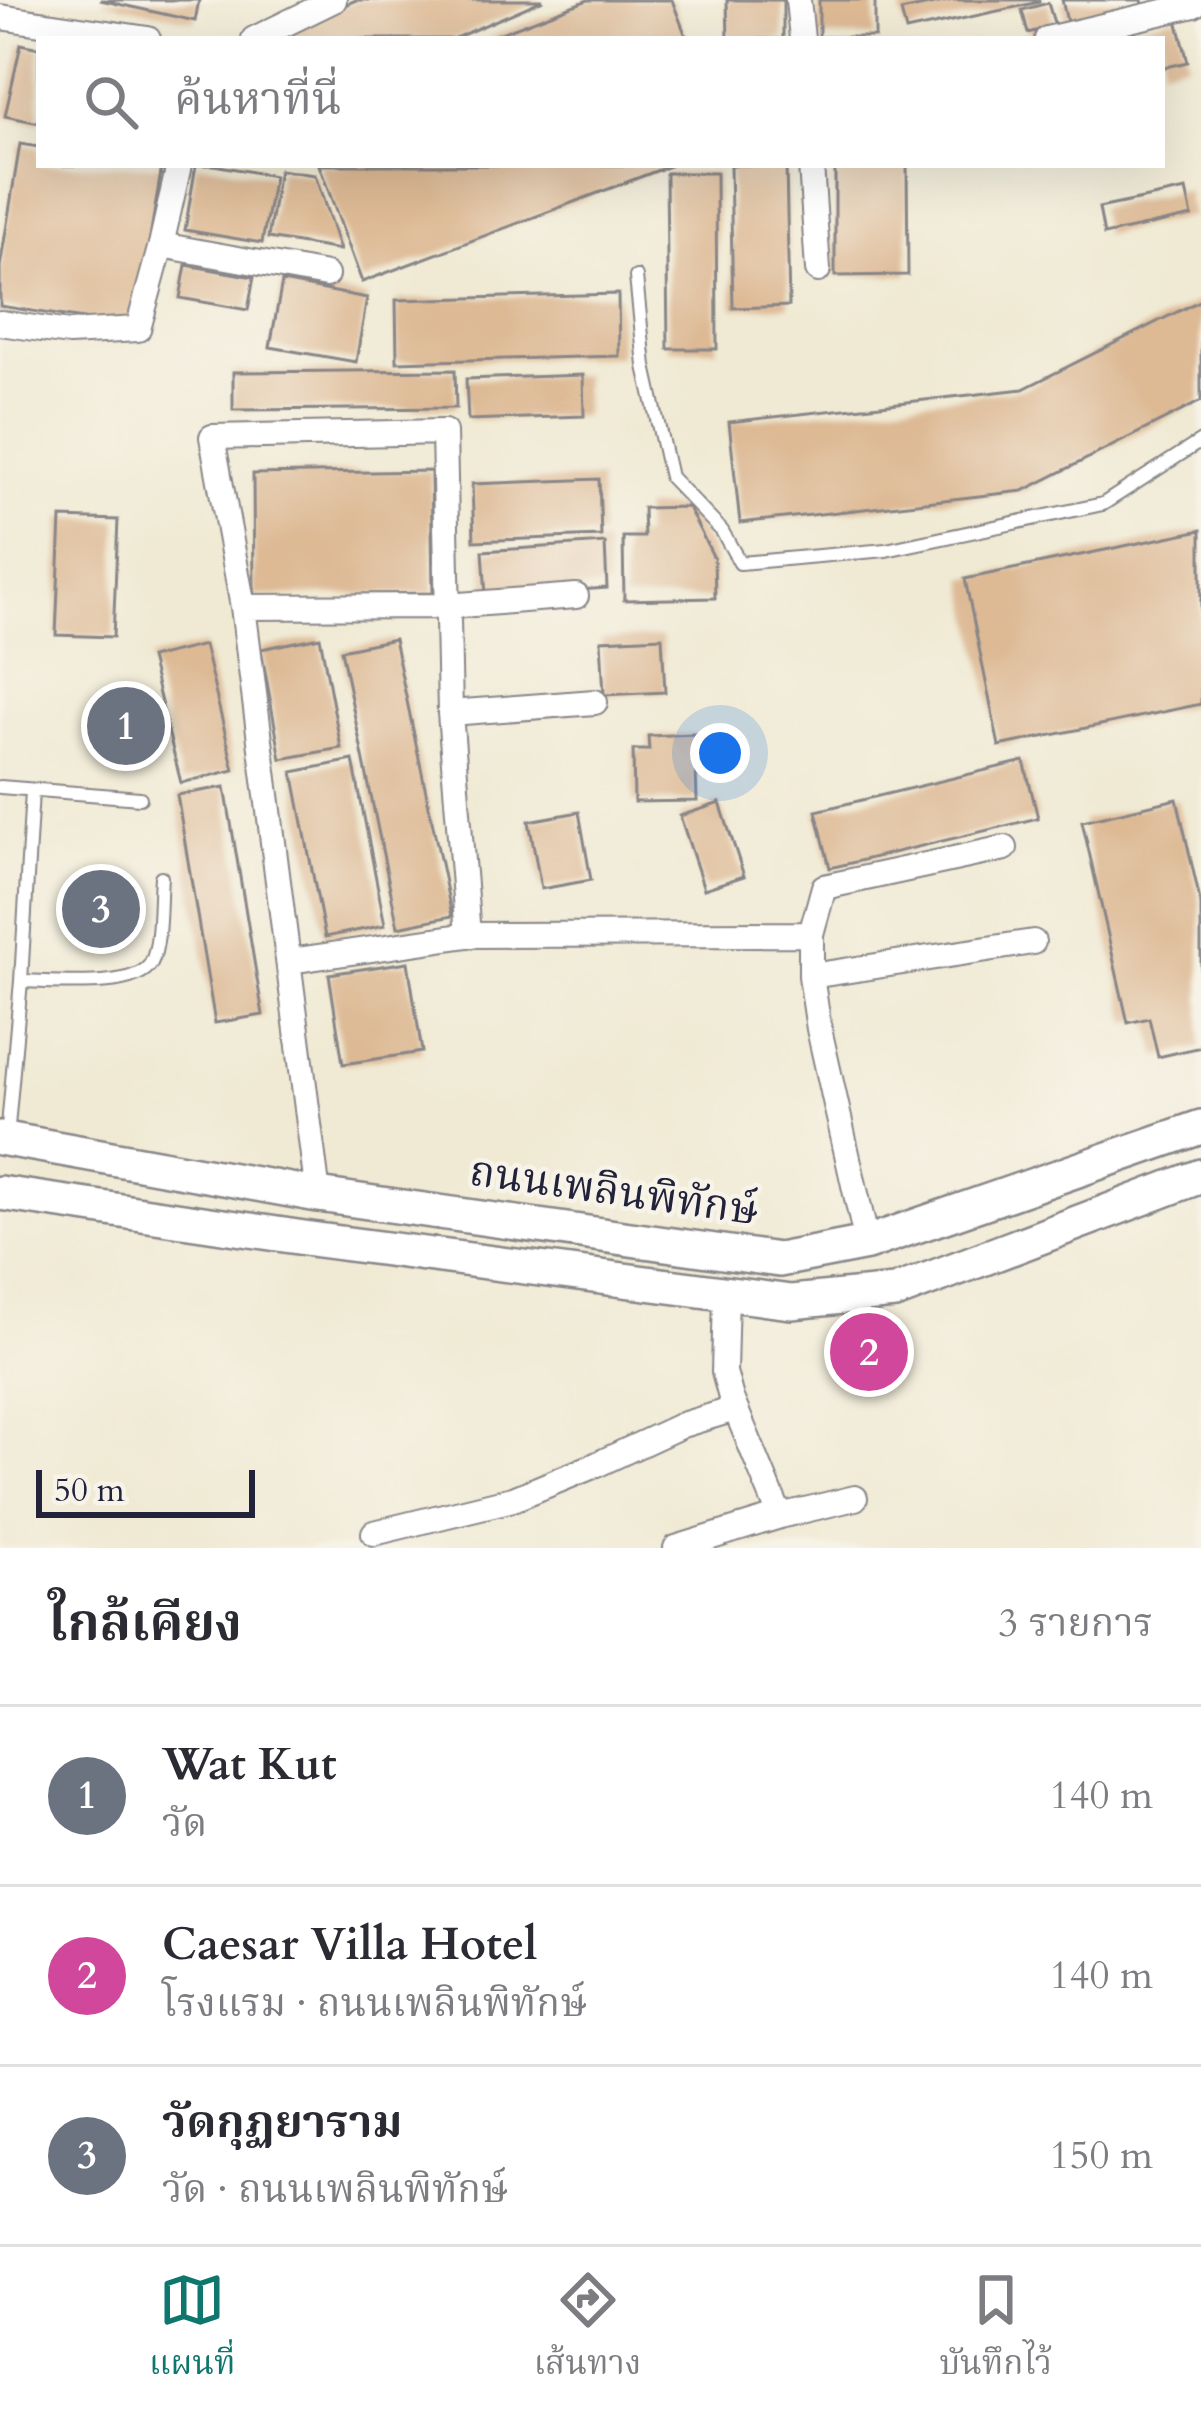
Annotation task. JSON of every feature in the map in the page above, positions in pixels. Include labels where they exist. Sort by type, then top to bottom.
[{"type":"main road","name":"ถนนเพลินพิทักษ์","points":[[3,1139],[318,1196],[779,1260],[867,1243],[1201,1127]]},
{"type":"main road","name":"ถนนเพลินพิทักษ์","points":[[0,1193],[791,1302],[895,1292],[1201,1176]]},
{"type":"street","points":[[260,36],[334,0]]},
{"type":"street","points":[[798,0],[802,36]]},
{"type":"street","points":[[1062,36],[1196,9]]},
{"type":"street","points":[[0,19],[126,36]]},
{"type":"street","points":[[0,322],[69,333],[138,329],[178,168]]},
{"type":"street","points":[[811,168],[818,270]]},
{"type":"street","points":[[161,245],[326,275]]},
{"type":"street","points":[[318,1196],[243,607],[212,437],[444,432],[450,713],[468,935]]},
{"type":"street","points":[[243,607],[447,606],[576,596]]},
{"type":"street","points":[[450,713],[595,702]]},
{"type":"street","points":[[867,1243],[811,976],[811,934],[824,886],[1005,848]]},
{"type":"street","points":[[290,961],[468,935],[811,934]]},
{"type":"street","points":[[811,976],[1033,942]]},
{"type":"street","points":[[726,1294],[724,1372],[780,1516]]},
{"type":"street","points":[[374,1533],[513,1498],[682,1425],[735,1408]]},
{"type":"street","points":[[676,1548],[855,1498]]},
{"type":"lane","points":[[636,277],[645,366],[670,477],[722,531],[740,563],[886,550],[1103,504],[1201,441]]},
{"type":"lane","points":[[0,787],[140,797]]},
{"type":"lane","points":[[3,1139],[21,981],[32,791]]},
{"type":"lane","points":[[21,981],[108,981],[134,978],[150,967],[161,877]]},
{"type":"building","points":[[100,0],[199,0],[195,21]]},
{"type":"building","points":[[356,0],[543,0],[460,36],[273,36]]},
{"type":"building","points":[[588,0],[672,0],[686,36],[493,36]]},
{"type":"building","points":[[727,0],[783,0],[783,36],[728,36]]},
{"type":"building","points":[[819,0],[875,0],[875,36],[819,36]]},
{"type":"building","points":[[952,0],[1039,2],[906,31],[901,11]]},
{"type":"building","points":[[1062,0],[1142,0],[1144,9],[1068,26]]},
{"type":"building","points":[[1048,3],[1055,26],[1028,33],[1022,10]]},
{"type":"building","points":[[1176,16],[1188,62],[1165,67],[1165,36],[1100,36]]},
{"type":"building","points":[[21,44],[36,47],[36,122],[5,116]]},
{"type":"building","points":[[20,144],[36,147],[36,168],[162,168],[135,327],[0,306],[0,267]]},
{"type":"building","points":[[195,168],[274,176],[262,243],[185,230]]},
{"type":"building","points":[[320,168],[664,168],[362,282]]},
{"type":"building","points":[[730,168],[786,168],[789,306],[733,308]]},
{"type":"building","points":[[835,168],[907,168],[908,275],[835,276]]},
{"type":"building","points":[[279,170],[315,175],[340,250],[268,238]]},
{"type":"building","points":[[666,173],[716,173],[717,349],[668,349]]},
{"type":"building","points":[[1186,190],[1192,216],[1104,235],[1099,208]]},
{"type":"building","points":[[186,265],[254,277],[248,310],[180,298]]},
{"type":"building","points":[[282,282],[367,298],[356,362],[270,347]]},
{"type":"building","points":[[618,294],[619,356],[397,362],[396,300]]},
{"type":"building","points":[[1201,300],[1201,401],[1023,491],[740,523],[729,422],[1023,389]]},
{"type":"building","points":[[455,370],[456,408],[233,410],[233,372]]},
{"type":"building","points":[[583,375],[584,416],[468,420],[466,379]]},
{"type":"building","points":[[431,471],[433,593],[254,596],[253,474]]},
{"type":"building","points":[[599,479],[601,536],[474,541],[472,484]]},
{"type":"building","points":[[688,507],[714,558],[715,598],[624,600],[623,537],[644,537],[643,508]]},
{"type":"building","points":[[61,518],[118,520],[113,637],[56,635]]},
{"type":"building","points":[[1201,530],[1201,704],[999,746],[965,579]]},
{"type":"building","points":[[605,543],[607,588],[486,596],[483,551]]},
{"type":"building","points":[[320,637],[341,748],[281,759],[261,649]]},
{"type":"building","points":[[662,637],[665,692],[604,695],[601,640]]},
{"type":"building","points":[[394,639],[452,916],[398,927],[341,650]]},
{"type":"building","points":[[204,645],[234,770],[181,783],[150,658]]},
{"type":"building","points":[[695,734],[697,801],[634,802],[633,750],[649,750],[648,736]]},
{"type":"building","points":[[353,760],[385,925],[325,937],[293,772]]},
{"type":"building","points":[[1024,761],[1038,818],[830,868],[816,811]]},
{"type":"building","points":[[225,787],[263,1015],[215,1023],[177,795]]},
{"type":"building","points":[[1177,799],[1201,905],[1201,1047],[1158,1057],[1149,1018],[1128,1023],[1082,821]]},
{"type":"building","points":[[720,803],[744,876],[704,889],[680,816]]},
{"type":"building","points":[[579,812],[591,880],[541,889],[529,821]]},
{"type":"building","points":[[408,962],[422,1052],[343,1064],[329,974]]},
{"type":"place","name":"Wat Kut","points":[[126,726]]},
{"type":"place","name":"วัดกุฏยาราม","points":[[101,909]]},
{"type":"place","name":"Caesar Villa Hotel","points":[[869,1352]]}]
